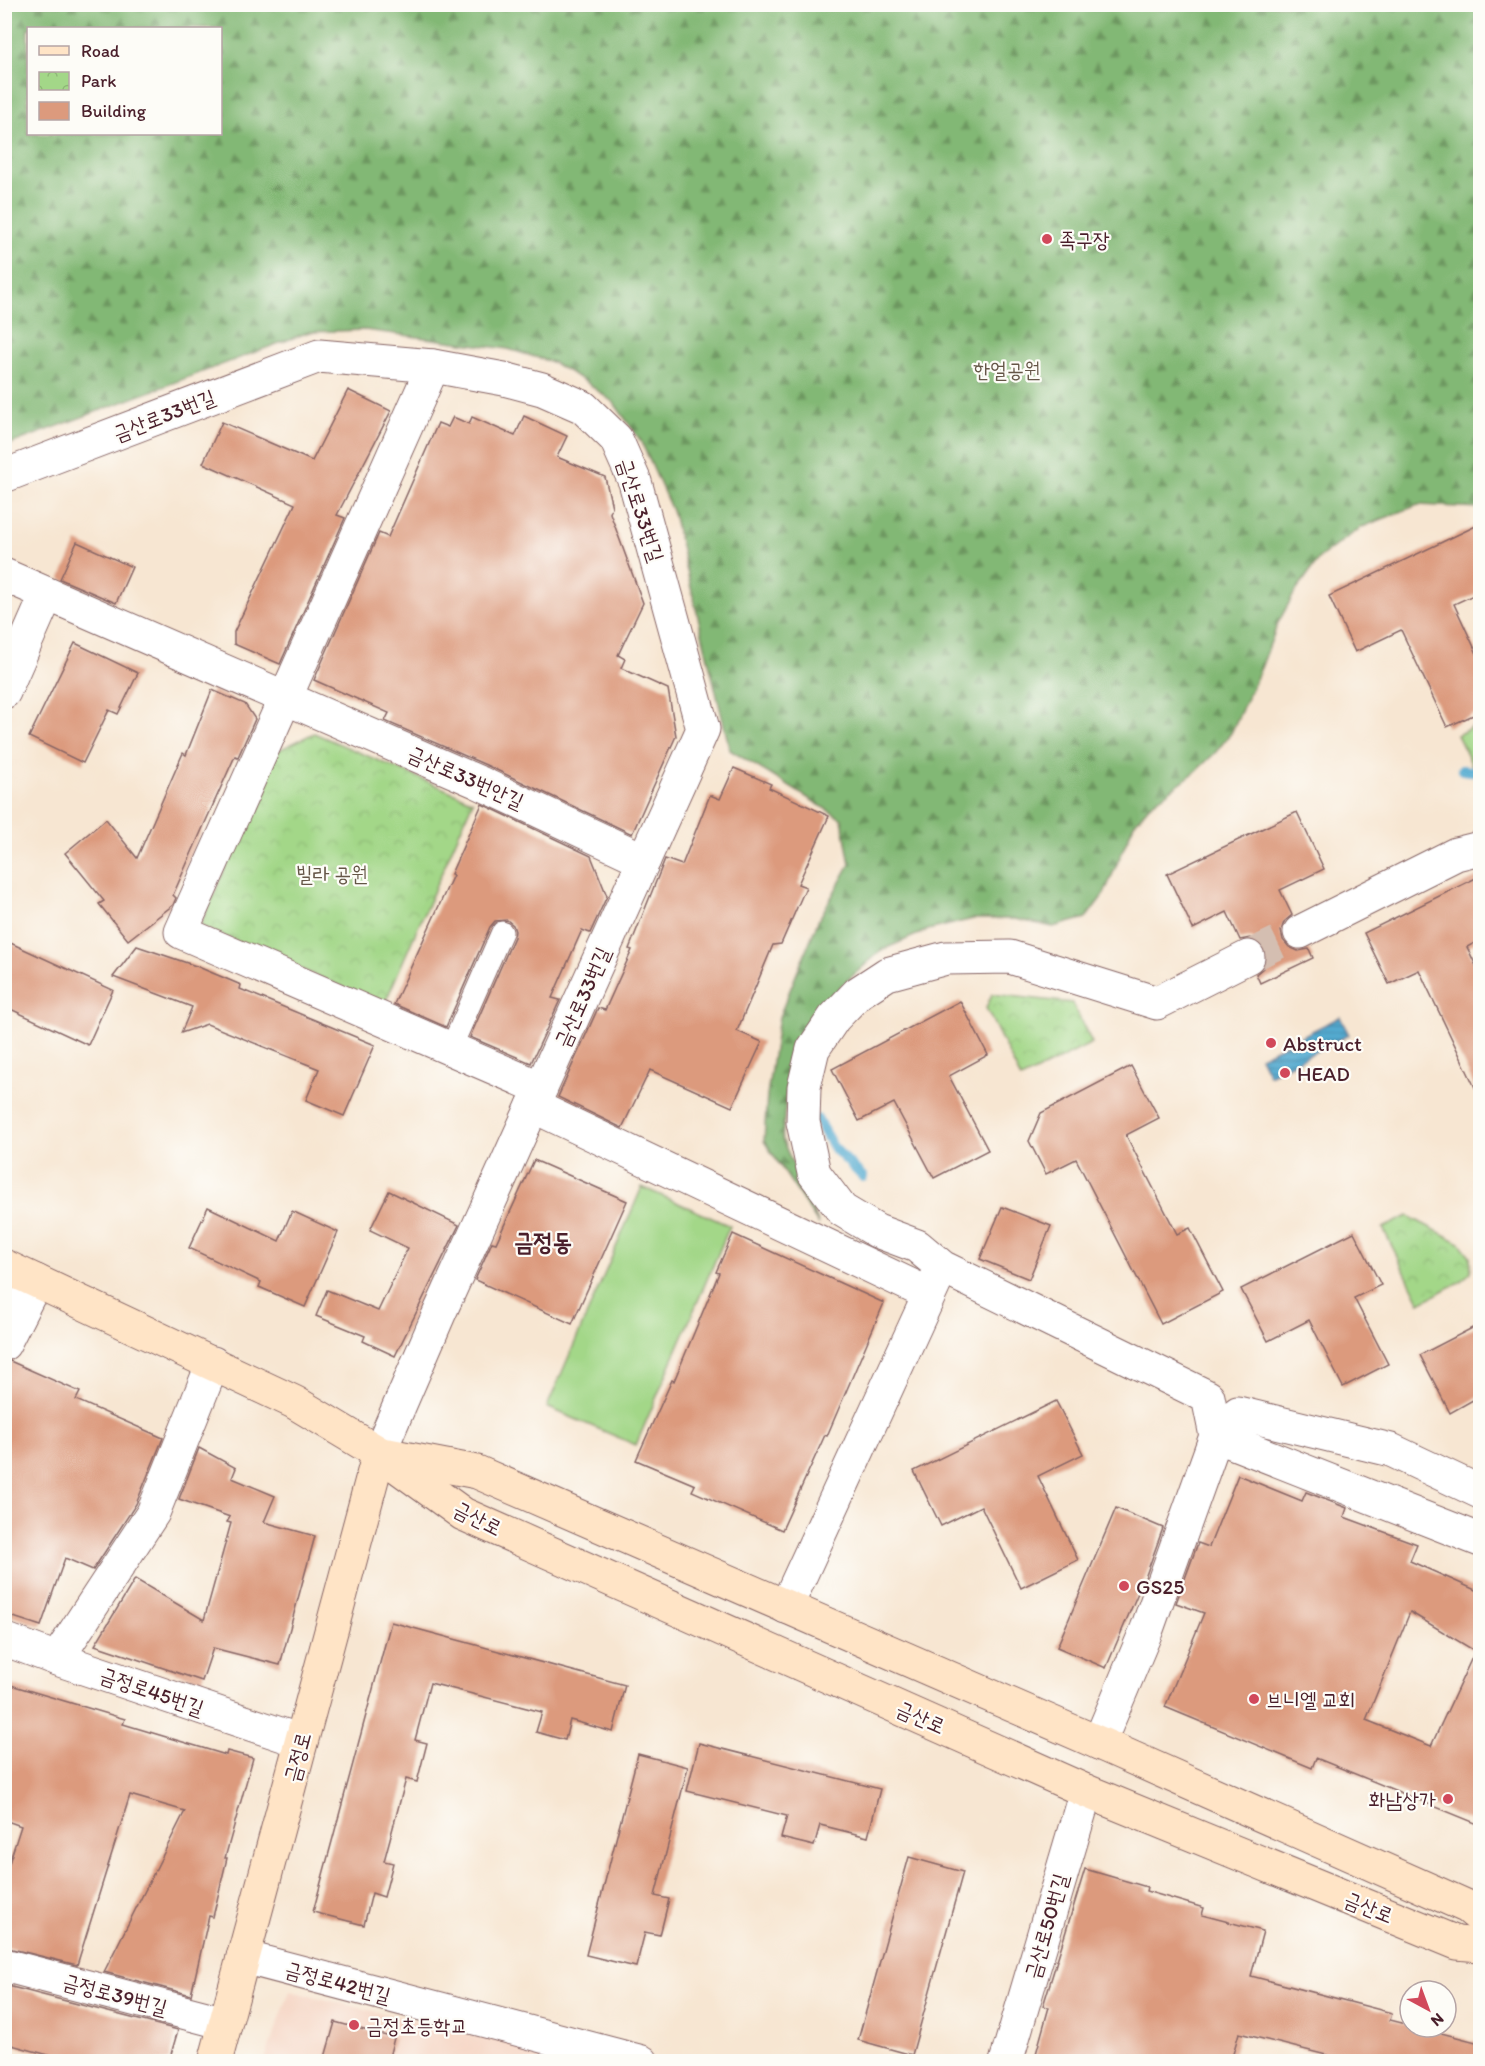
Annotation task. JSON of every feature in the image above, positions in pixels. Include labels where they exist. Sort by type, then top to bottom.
[{"type":"street","name":"금산로33번길","points":[[4,476],[319,356],[433,366],[504,379],[542,389],[583,407],[616,439],[635,482],[703,729],[537,1097],[449,1318],[379,1453]]},
{"type":"street","points":[[433,366],[181,932],[451,1048],[537,1097],[935,1281],[1208,1397],[1216,1436]]},
{"type":"street","name":"금산로33번안길","points":[[4,575],[478,782],[644,860]]},
{"type":"street","points":[[4,692],[47,594]]},
{"type":"street","points":[[1300,932],[1456,855],[1480,848]]},
{"type":"street","points":[[935,1281],[917,1246],[877,1231],[842,1210],[814,1173],[803,1122],[804,1087],[813,1049],[834,1018],[858,993],[887,974],[946,958],[1010,957],[1156,1003],[1248,957]]},
{"type":"street","name":"금산로","points":[[4,1266],[294,1402],[379,1453],[463,1514],[1086,1791],[1457,1943],[1480,1945]]},
{"type":"street","points":[[4,1344],[36,1281]]},
{"type":"street","points":[[786,1607],[935,1281]]},
{"type":"street","points":[[57,1659],[153,1513],[213,1363]]},
{"type":"street","points":[[1099,1743],[1147,1629],[1216,1436],[1238,1413],[1390,1450],[1480,1492]]},
{"type":"street","points":[[1216,1436],[1480,1540]]},
{"type":"street","name":"금산로","points":[[379,1453],[477,1472],[1099,1743],[1468,1907],[1480,1917]]},
{"type":"street","name":"금정로","points":[[214,2061],[379,1453]]},
{"type":"street","name":"금정로45번길","points":[[4,1639],[301,1742]]},
{"type":"street","name":"금산로50번길","points":[[1006,2061],[1086,1791]]},
{"type":"street","name":"금정로42번길","points":[[243,1957],[642,2061]]},
{"type":"street","name":"금정로39번길","points":[[4,1965],[225,2023]]},
{"type":"lane","points":[[451,1048],[502,932]]},
{"type":"shaded area","name":"금정초등학교","points":[[290,1991],[582,2061],[264,2062]]},
{"type":"green space","name":"한얼공원","points":[[5,5],[1480,5],[1480,508],[1418,505],[1362,527],[1320,557],[1294,594],[1278,623],[1261,668],[1231,733],[1215,753],[1194,773],[1151,804],[1134,824],[1104,894],[1086,918],[1053,927],[1015,919],[973,919],[928,930],[882,950],[841,986],[807,1025],[788,1076],[782,1139],[819,1225],[764,1141],[767,1095],[779,1017],[818,921],[850,864],[842,819],[730,750],[673,513],[641,441],[614,403],[586,382],[552,362],[508,349],[365,330],[309,332],[5,446]]},
{"type":"green space","points":[[1480,723],[1480,761],[1472,765],[1457,735]]},
{"type":"green space","name":"빌라 공원","points":[[314,733],[473,801],[384,1005],[200,926],[277,751]]},
{"type":"green space","points":[[992,994],[1072,1003],[1092,1043],[1021,1079],[986,1008]]},
{"type":"green space","points":[[642,1187],[730,1226],[636,1445],[547,1407]]},
{"type":"green space","points":[[1408,1216],[1460,1243],[1470,1256],[1471,1272],[1460,1282],[1420,1303],[1383,1228]]},
{"type":"water","points":[[1340,1017],[1349,1035],[1269,1075],[1260,1057]]},
{"type":"building","points":[[348,390],[391,411],[337,515],[345,518],[280,664],[234,644],[234,632],[295,504],[203,463],[222,422],[312,461]]},
{"type":"building","points":[[524,416],[567,436],[557,457],[605,477],[612,507],[610,513],[643,603],[618,655],[625,659],[621,668],[668,689],[676,736],[632,834],[486,765],[385,721],[389,713],[314,680],[379,533],[388,537],[438,423],[448,427],[453,417],[469,424],[472,417],[515,436]]},
{"type":"building","points":[[1480,524],[1480,592],[1454,604],[1480,660],[1480,712],[1447,727],[1401,630],[1355,652],[1329,596]]},
{"type":"building","points":[[77,542],[132,567],[116,603],[60,579]]},
{"type":"building","points":[[75,643],[138,673],[118,714],[109,710],[83,763],[29,737]]},
{"type":"building","points":[[212,690],[245,704],[255,719],[238,757],[235,756],[173,895],[176,898],[173,905],[128,940],[99,904],[104,901],[65,853],[106,819],[137,858],[183,753],[186,755]]},
{"type":"building","points":[[734,768],[771,784],[769,788],[829,816],[798,884],[806,887],[781,944],[773,945],[737,1031],[762,1042],[732,1107],[650,1070],[622,1128],[558,1097],[598,1008],[605,1010],[632,950],[629,949],[665,859],[682,865],[710,795],[720,799]]},
{"type":"building","points":[[482,804],[591,856],[607,896],[590,933],[582,930],[552,998],[560,1000],[531,1063],[470,1037],[514,937],[513,925],[507,920],[495,921],[490,927],[446,1027],[394,1004],[453,875],[451,874]]},
{"type":"building","points":[[1297,812],[1324,869],[1280,890],[1292,915],[1284,922],[1281,931],[1283,940],[1289,947],[1298,951],[1309,949],[1313,958],[1260,983],[1256,974],[1263,968],[1267,959],[1264,948],[1259,942],[1250,938],[1240,940],[1227,912],[1193,929],[1167,874]]},
{"type":"building","points":[[1480,876],[1480,940],[1467,947],[1480,974],[1480,1098],[1419,970],[1389,984],[1364,933]]},
{"type":"building","points":[[4,940],[113,990],[88,1045],[4,1006]]},
{"type":"building","points":[[137,946],[196,966],[241,985],[240,989],[375,1045],[344,1116],[306,1100],[319,1069],[207,1024],[181,1033],[192,1007],[113,977]]},
{"type":"building","points":[[960,1001],[988,1055],[949,1076],[988,1150],[934,1178],[894,1103],[859,1121],[832,1069]]},
{"type":"building","points":[[1131,1066],[1159,1118],[1126,1135],[1177,1234],[1190,1228],[1223,1292],[1161,1324],[1076,1159],[1046,1174],[1029,1141],[1041,1113]]},
{"type":"building","points":[[534,1160],[627,1201],[572,1324],[475,1280],[492,1242],[496,1243]]},
{"type":"building","points":[[389,1191],[459,1225],[395,1356],[363,1341],[365,1336],[316,1316],[327,1290],[378,1311],[408,1248],[370,1230]]},
{"type":"building","points":[[208,1207],[279,1241],[292,1211],[338,1232],[305,1307],[259,1287],[261,1282],[189,1248]]},
{"type":"building","points":[[1002,1207],[1051,1226],[1029,1279],[980,1259]]},
{"type":"building","points":[[1354,1232],[1381,1285],[1354,1298],[1388,1364],[1343,1387],[1309,1320],[1268,1341],[1241,1289]]},
{"type":"building","points":[[733,1234],[884,1303],[827,1436],[825,1435],[782,1530],[692,1491],[695,1485],[636,1460],[672,1380],[674,1381]]},
{"type":"building","points":[[1480,1324],[1480,1396],[1450,1413],[1420,1355]]},
{"type":"building","points":[[10,1361],[80,1392],[76,1400],[163,1438],[136,1504],[93,1570],[65,1558],[41,1626],[4,1614],[4,1363]]},
{"type":"building","points":[[1056,1401],[1083,1454],[1038,1476],[1078,1560],[1021,1588],[981,1506],[941,1526],[914,1471]]},
{"type":"building","points":[[199,1448],[236,1468],[232,1478],[275,1496],[264,1522],[315,1536],[280,1665],[213,1648],[202,1681],[95,1645],[135,1579],[204,1620],[231,1523],[227,1522],[230,1517],[179,1499]]},
{"type":"building","points":[[1238,1475],[1302,1501],[1306,1492],[1347,1508],[1344,1517],[1417,1544],[1410,1561],[1480,1592],[1480,1825],[1316,1758],[1312,1768],[1165,1707],[1204,1613],[1176,1603],[1198,1543],[1209,1547]],"holes":[[[1410,1612],[1475,1651],[1431,1746],[1366,1720]]]},
{"type":"building","points":[[1116,1508],[1163,1528],[1141,1589],[1106,1668],[1057,1647]]},
{"type":"building","points":[[391,1622],[625,1685],[613,1732],[570,1720],[565,1740],[536,1732],[542,1712],[430,1683],[415,1740],[427,1743],[417,1782],[406,1779],[384,1861],[393,1863],[384,1897],[372,1893],[364,1925],[313,1912]]},
{"type":"building","points":[[4,1683],[125,1719],[123,1724],[226,1755],[227,1751],[253,1758],[225,1858],[227,1858],[213,1917],[209,1916],[191,1995],[104,1972],[185,1811],[130,1795],[77,1965],[4,1947],[4,1879],[21,1826],[4,1820]]},
{"type":"building","points":[[699,1743],[880,1789],[868,1837],[820,1825],[814,1846],[781,1838],[787,1816],[687,1791]]},
{"type":"building","points":[[638,1754],[688,1767],[655,1896],[669,1899],[660,1935],[645,1932],[636,1967],[586,1955]]},
{"type":"building","points":[[909,1857],[963,1872],[912,2055],[858,2040]]},
{"type":"building","points":[[1085,1869],[1147,1887],[1146,1891],[1204,1908],[1202,1915],[1263,1931],[1251,1976],[1392,2013],[1390,2020],[1398,2022],[1398,2039],[1458,2037],[1480,2043],[1480,2061],[1350,2061],[1239,2033],[1231,2061],[1034,2061],[1049,2007],[1043,2006]]},
{"type":"building","points":[[4,1985],[178,2030],[169,2061],[55,2061],[56,2057],[4,2043]]},
{"type":"building","points":[[335,2022],[394,2038],[388,2061],[324,2061]]},
{"type":"waterway","points":[[1462,770],[1480,772]]},
{"type":"waterway","points":[[817,1119],[833,1147],[863,1177]]},
{"type":"tunnel","points":[[1248,957],[1300,932]]},
{"type":"place","name":"족구장","points":[[1047,239]]},
{"type":"place","name":"Abstruct","points":[[1271,1043]]},
{"type":"place","name":"HEAD","points":[[1285,1073]]},
{"type":"place","name":"GS25","points":[[1124,1586]]},
{"type":"place","name":"브니엘 교회","points":[[1254,1699]]},
{"type":"place","name":"화남상가","points":[[1448,1799]]},
{"type":"place","name":"금정초등학교","points":[[354,2025]]},
{"type":"district","name":"금정동","points":[[543,1241]]}]
